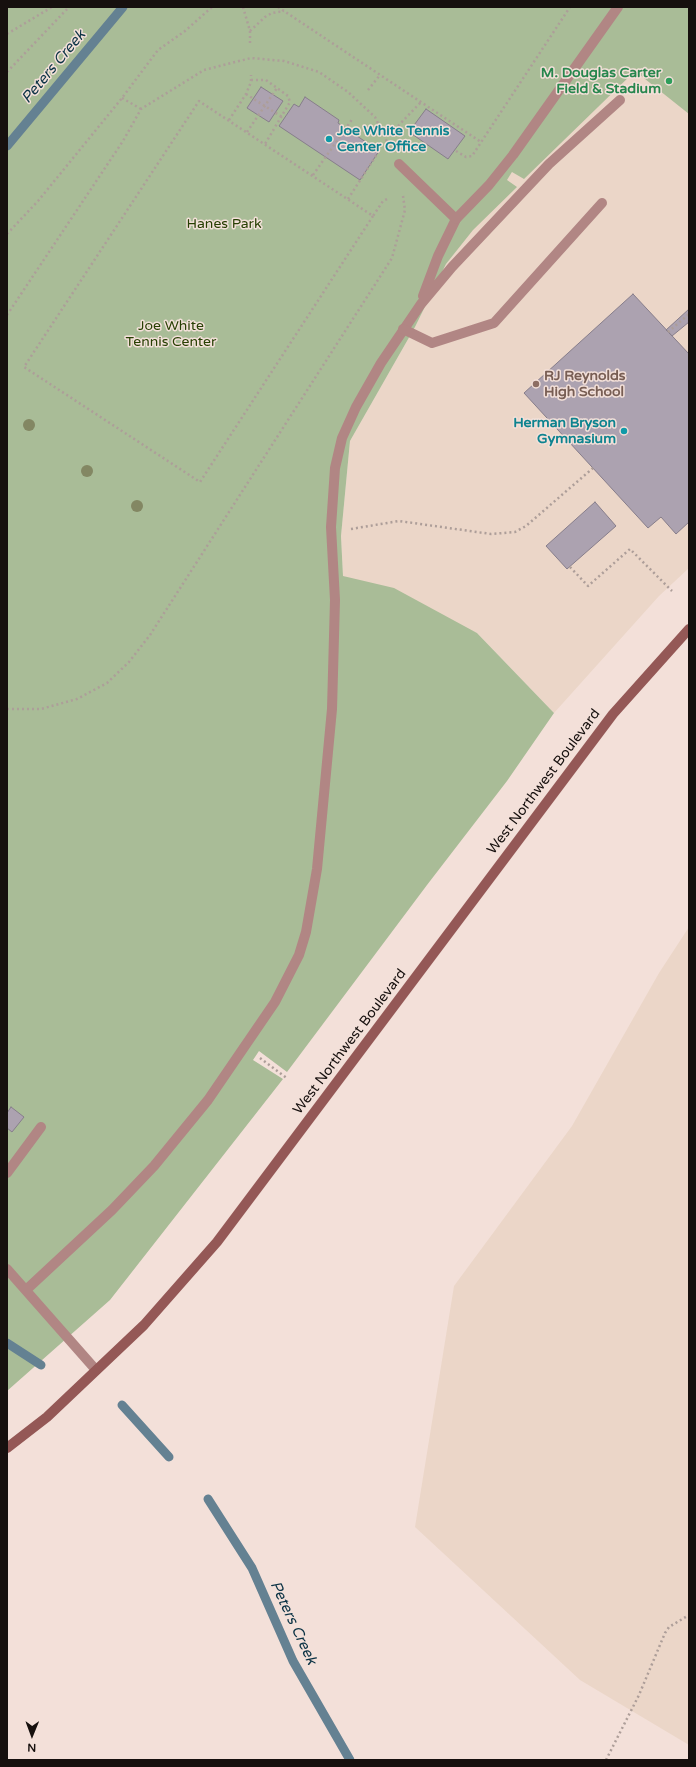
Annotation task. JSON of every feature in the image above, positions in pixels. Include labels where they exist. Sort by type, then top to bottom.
[{"type":"main road","name":"West Northwest Boulevard","points":[[7,1448],[47,1417],[144,1325],[217,1242],[613,714],[689,629]]},
{"type":"street","points":[[421,304],[438,256],[456,220],[489,185],[513,155],[618,7]]},
{"type":"street","points":[[26,1290],[112,1210],[154,1166],[208,1100],[275,1002],[291,974],[299,955],[311,907],[317,869],[332,708],[335,600],[331,532],[336,468],[342,438],[356,407],[403,329],[421,304],[452,267],[549,164],[620,100]]},
{"type":"street","points":[[399,164],[456,220]]},
{"type":"street","points":[[403,329],[432,343],[494,323],[602,203]]},
{"type":"street","points":[[7,1173],[41,1127]]},
{"type":"street","points":[[7,1269],[96,1370]]},
{"type":"path","points":[[7,34],[52,7]]},
{"type":"path","points":[[7,72],[70,7]]},
{"type":"path","points":[[7,234],[38,201],[122,98],[158,50],[185,31],[212,7]]},
{"type":"path","points":[[243,7],[250,31],[250,45]]},
{"type":"path","points":[[278,7],[481,142]]},
{"type":"path","points":[[456,151],[469,158],[570,7]]},
{"type":"path","points":[[250,31],[265,16],[284,11]]},
{"type":"path","points":[[7,315],[123,140],[141,109],[204,70],[251,58],[284,61],[319,72],[348,92],[375,117],[399,164],[405,210],[392,258],[150,635],[129,662],[106,683],[77,699],[41,709],[7,708]]},
{"type":"path","points":[[229,120],[246,94],[251,80],[251,75]]},
{"type":"path","points":[[368,90],[380,75]]},
{"type":"path","points":[[251,80],[266,80],[288,96],[290,102],[264,144]]},
{"type":"path","points":[[247,132],[277,88]]},
{"type":"path","points":[[246,94],[282,117]]},
{"type":"path","points":[[122,98],[141,109]]},
{"type":"path","points":[[373,216],[199,101],[24,367],[200,482],[373,216],[383,201],[387,199]]},
{"type":"path","points":[[398,126],[421,102]]},
{"type":"path","points":[[313,175],[353,118]]},
{"type":"path","points":[[348,199],[379,151]]},
{"type":"path","points":[[668,332],[689,314]]},
{"type":"path","points":[[331,532],[399,521],[491,534],[516,532],[526,526],[593,468]]},
{"type":"path","points":[[570,567],[588,586],[630,549],[672,591]]},
{"type":"path","points":[[245,1047],[288,1079]]},
{"type":"path","points":[[606,1760],[639,1695],[665,1633],[669,1627],[689,1616]]},
{"type":"shaded area","name":"RJ Reynolds High School","points":[[631,7],[689,7],[689,568],[659,596],[554,713],[477,633],[343,576],[341,536],[350,441],[415,327],[446,264]]},
{"type":"shaded area","points":[[689,927],[689,1745],[580,1680],[415,1527],[454,1286],[572,1126],[659,973]]},
{"type":"green space","name":"Hanes Park","points":[[7,7],[689,7],[689,114],[635,71],[524,179],[512,172],[507,180],[517,187],[473,230],[446,264],[415,327],[350,441],[341,536],[343,576],[394,588],[477,633],[554,713],[507,781],[287,1072],[259,1051],[253,1060],[283,1079],[110,1300],[7,1391]]},
{"type":"building","points":[[261,87],[283,101],[269,122],[247,108]]},
{"type":"building","name":"Joe White Tennis Center Office","points":[[305,97],[339,120],[338,123],[379,151],[360,180],[279,126],[294,104],[299,107]]},
{"type":"building","points":[[426,109],[465,136],[448,159],[409,132]]},
{"type":"building","name":"Herman Bryson Gymnasium","points":[[633,294],[689,354],[689,522],[676,534],[661,517],[648,528],[524,393]]},
{"type":"building","points":[[689,309],[689,322],[672,336],[666,330]]},
{"type":"building","points":[[595,502],[616,526],[567,569],[546,546]]},
{"type":"building","points":[[11,1107],[24,1117],[12,1132],[7,1128],[7,1113]]},
{"type":"waterway","name":"Peters Creek","points":[[7,146],[123,7]]},
{"type":"waterway","name":"Peters Creek","points":[[7,1343],[41,1365]]},
{"type":"waterway","name":"Peters Creek","points":[[122,1405],[169,1457]]},
{"type":"waterway","name":"Peters Creek","points":[[208,1499],[252,1568],[293,1661],[350,1760]]},
{"type":"place","name":"M. Douglas Carter Field & Stadium","points":[[669,81]]},
{"type":"place","name":"Joe White Tennis Center Office","points":[[329,139]]},
{"type":"place","name":"RJ Reynolds High School","points":[[536,384]]},
{"type":"place","name":"Herman Bryson Gymnasium","points":[[624,431]]},
{"type":"park label","name":"Joe White Tennis Center","points":[[171,334]]}]
